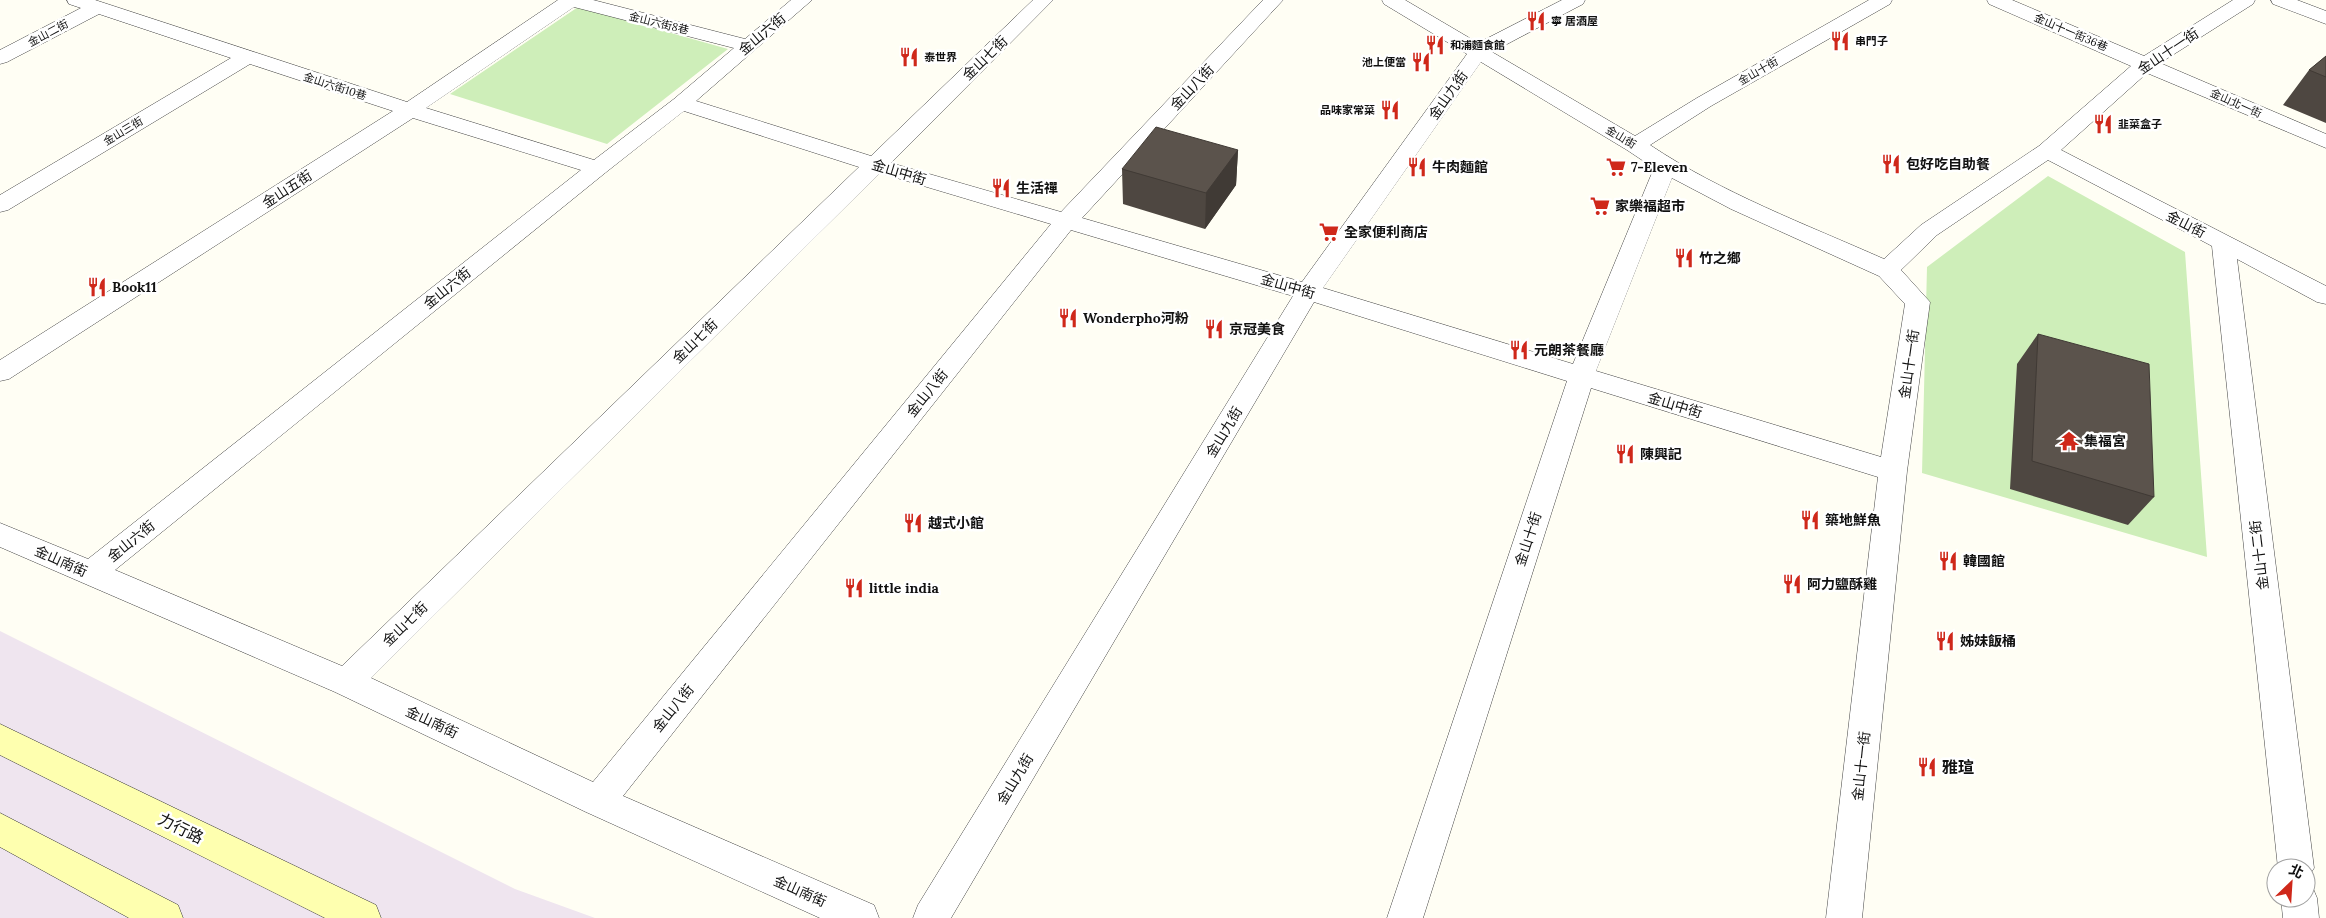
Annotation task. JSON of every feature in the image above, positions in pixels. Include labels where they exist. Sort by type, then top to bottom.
[{"type":"street","name":"金山六街10巷","points":[[76,0],[410,110],[596,168]]},
{"type":"street","name":"金山六街8巷","points":[[571,0],[748,46]]},
{"type":"street","name":"金山五街","points":[[0,372],[410,110],[571,0]]},
{"type":"street","name":"金山六街","points":[[90,574],[596,168],[681,103],[803,0]]},
{"type":"street","name":"金山七街","points":[[346,682],[1044,0]]},
{"type":"street","name":"金山八街","points":[[598,801],[1066,222],[1274,0]]},
{"type":"street","name":"金山街","points":[[1391,0],[1635,145],[1666,166],[1739,204],[1887,270]]},
{"type":"street","name":"金山九街","points":[[930,918],[1308,292],[1479,51],[1576,0]]},
{"type":"street","name":"金山十街","points":[[1635,145],[1704,102],[1883,0]]},
{"type":"street","name":"金山十一街36巷","points":[[1996,0],[2145,64]]},
{"type":"street","name":"金山十一街","points":[[1844,918],[1894,472],[1918,302],[1887,270],[1928,230],[2047,152],[2145,64],[2246,0]]},
{"type":"street","points":[[2280,0],[2326,18]]},
{"type":"street","name":"金山二街","points":[[0,58],[97,7]]},
{"type":"street","name":"金山三街","points":[[0,204],[246,57]]},
{"type":"street","name":"金山北一街","points":[[2145,64],[2326,142]]},
{"type":"street","name":"金山中街","points":[[681,103],[875,165],[1308,292],[1894,472]]},
{"type":"street","name":"金山街","points":[[2047,152],[2326,296]]},
{"type":"street","name":"金山十街","points":[[1405,918],[1581,377],[1666,166]]},
{"type":"street","name":"金山十二街","points":[[2223,243],[2295,858]]},
{"type":"street","name":"金山南街","points":[[0,534],[346,682],[598,801],[861,918]]},
{"type":"street","name":"力行路","points":[[0,739],[363,918]]},
{"type":"street","points":[[0,829],[165,918]]},
{"type":"shaded area","points":[[0,631],[515,889],[595,918],[0,918]]},
{"type":"green space","points":[[578,7],[728,49],[607,144],[450,94]]},
{"type":"green space","points":[[2048,176],[2185,252],[2207,557],[1922,473],[1927,267]]},
{"type":"building","points":[[2326,56],[2326,77],[2309,70]]},
{"type":"building","points":[[1156,127],[1238,150],[1206,193],[1122,169]]},
{"type":"building","points":[[2038,334],[2149,364],[2154,497],[2032,461]]},
{"type":"place","name":"寧 居酒屋","points":[[1536,21]]},
{"type":"place","name":"串門子","points":[[1840,41]]},
{"type":"place","name":"和浦麵食館","points":[[1435,45]]},
{"type":"place","name":"泰世界","points":[[909,57]]},
{"type":"place","name":"池上便當","points":[[1421,62]]},
{"type":"place","name":"品味家常菜","points":[[1390,110]]},
{"type":"place","name":"韭菜盒子","points":[[2103,124]]},
{"type":"place","name":"包好吃自助餐","points":[[1891,164]]},
{"type":"place","name":"牛肉麵館","points":[[1417,167]]},
{"type":"place","name":"7-Eleven","points":[[1616,167]]},
{"type":"place","name":"生活禪","points":[[1001,188]]},
{"type":"place","name":"家樂福超市","points":[[1600,206]]},
{"type":"place","name":"全家便利商店","points":[[1329,232]]},
{"type":"place","name":"竹之鄉","points":[[1684,258]]},
{"type":"place","name":"Book11","points":[[97,287]]},
{"type":"place","name":"Wonderpho河粉","points":[[1068,318]]},
{"type":"place","name":"京冠美食","points":[[1214,329]]},
{"type":"place","name":"元朗茶餐廳","points":[[1519,350]]},
{"type":"place","name":"集福宮","points":[[2069,441]]},
{"type":"place","name":"陳興記","points":[[1625,454]]},
{"type":"place","name":"築地鮮魚","points":[[1810,520]]},
{"type":"place","name":"越式小館","points":[[913,523]]},
{"type":"place","name":"韓國館","points":[[1948,561]]},
{"type":"place","name":"阿力鹽酥雞","points":[[1792,584]]},
{"type":"place","name":"little india","points":[[854,588]]},
{"type":"place","name":"姊妹飯桶","points":[[1945,641]]},
{"type":"place","name":"雅瑄","points":[[1927,767]]}]
